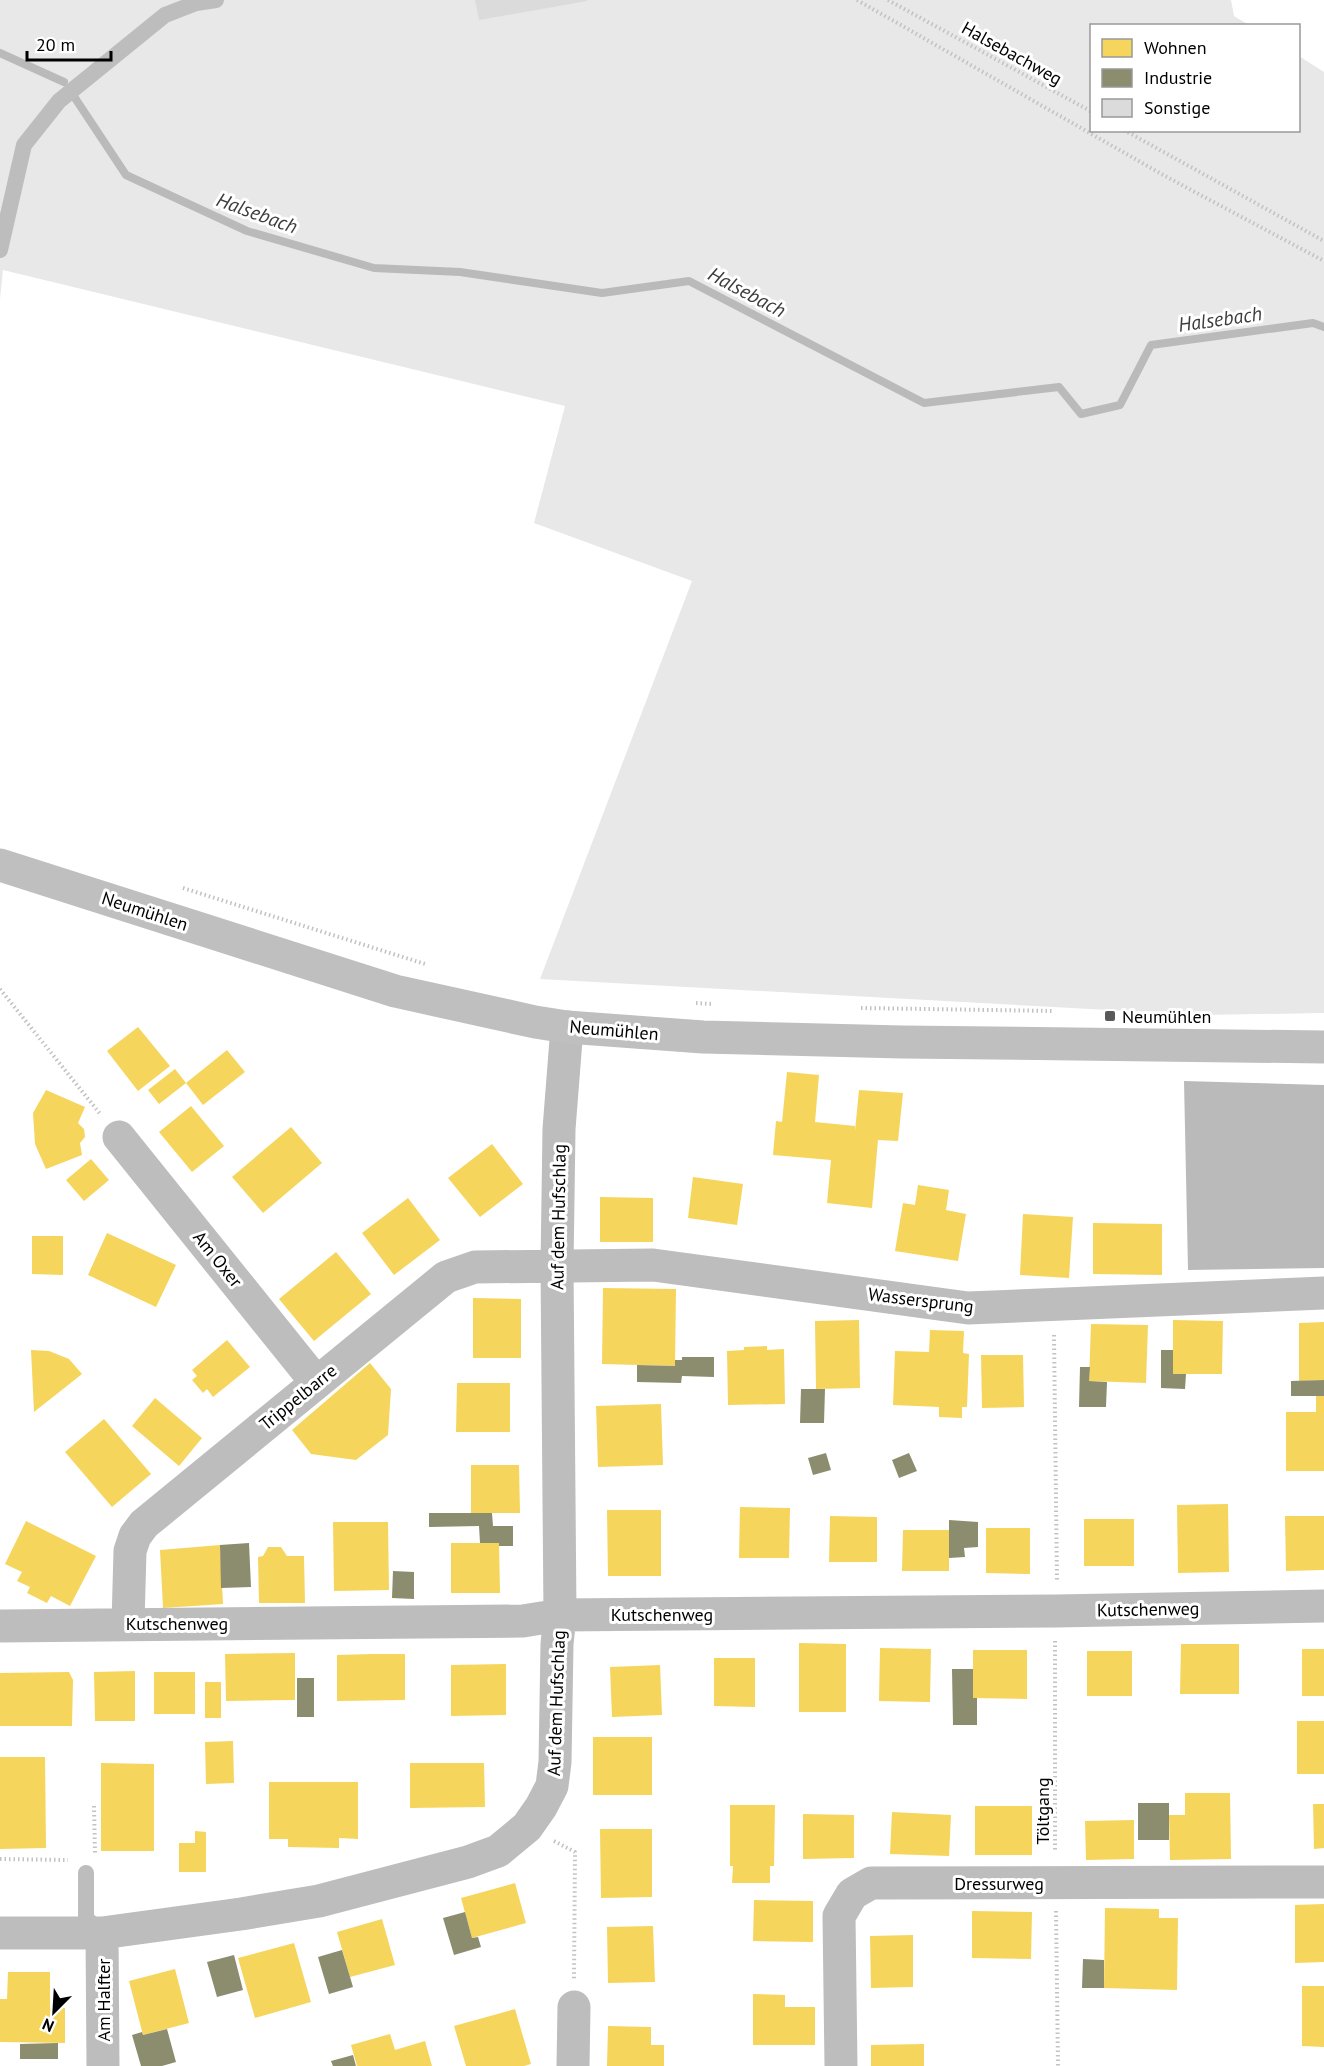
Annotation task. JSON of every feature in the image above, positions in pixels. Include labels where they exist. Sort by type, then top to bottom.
[{"type":"street","name":"Neumühlen","points":[[0,865],[396,991],[567,1027],[703,1037],[1324,1047]]},
{"type":"street","name":"Auf dem Hufschlag","points":[[0,1933],[102,1933],[319,1901],[456,1865],[498,1851],[527,1827],[552,1786],[555,1762],[556,1644],[560,1615],[557,1266],[559,1129],[567,1027]]},
{"type":"street","name":"Am Oxer","points":[[119,1137],[316,1382]]},
{"type":"street","name":"Wassersprung","points":[[557,1266],[653,1264],[968,1308],[1324,1293]]},
{"type":"street","name":"Trippelbarre","points":[[128,1623],[130,1551],[135,1536],[144,1524],[446,1277],[475,1267],[557,1266]]},
{"type":"street","name":"Kutschenweg","points":[[1,1626],[522,1621],[560,1615],[1324,1606]]},
{"type":"street","name":"Dressurweg","points":[[841,2066],[839,1916],[852,1894],[871,1883],[1324,1881]]},
{"type":"street","name":"Am Halfter","points":[[102,1933],[103,2066]]},
{"type":"street","points":[[573,2066],[574,2007]]},
{"type":"lane","points":[[0,250],[24,145],[59,101],[165,15],[196,3],[216,0]]},
{"type":"lane","points":[[86,1866],[86,1918],[102,1933]]},
{"type":"path","points":[[857,0],[1165,176],[1324,261]]},
{"type":"path","name":"Halsebachweg","points":[[888,0],[1090,111]]},
{"type":"path","points":[[1128,132],[1324,241]]},
{"type":"path","points":[[178,887],[433,966]]},
{"type":"path","points":[[0,989],[119,1137]]},
{"type":"path","points":[[692,1003],[715,1004]]},
{"type":"path","points":[[855,1008],[1055,1011]]},
{"type":"path","points":[[1054,1304],[1057,1589]]},
{"type":"path","name":"Töltgang","points":[[1055,1640],[1058,2066]]},
{"type":"path","points":[[0,1859],[86,1866],[95,1860],[94,1806]]},
{"type":"path","points":[[527,1827],[575,1852],[574,2007]]},
{"type":"shaded area","points":[[0,0],[1231,0],[1234,16],[1247,24],[1090,24],[1090,132],[1300,132],[1300,57],[1324,72],[1324,1013],[1202,1015],[540,979],[692,581],[534,523],[565,406],[3,270],[0,299]]},
{"type":"shaded area","points":[[1184,1081],[1324,1085],[1324,1268],[1188,1270]]},
{"type":"building: Wohnen","points":[[138,1027],[170,1066],[138,1091],[107,1051]]},
{"type":"building: Wohnen","points":[[227,1050],[245,1072],[203,1105],[186,1083]]},
{"type":"building: Wohnen","points":[[175,1069],[186,1083],[159,1104],[148,1090]]},
{"type":"building: Wohnen","points":[[787,1072],[819,1075],[815,1122],[855,1126],[855,1131],[859,1090],[903,1093],[898,1141],[878,1140],[872,1208],[827,1203],[831,1160],[773,1155],[776,1121],[782,1122]]},
{"type":"building: Wohnen","points":[[46,1090],[85,1107],[78,1123],[84,1129],[85,1137],[80,1143],[82,1155],[46,1169],[35,1144],[33,1113]]},
{"type":"building: Wohnen","points":[[191,1106],[224,1146],[192,1172],[159,1132]]},
{"type":"building: Wohnen","points":[[291,1127],[322,1163],[263,1213],[232,1177]]},
{"type":"building: Wohnen","points":[[492,1144],[523,1184],[480,1217],[448,1178]]},
{"type":"building: Wohnen","points":[[91,1159],[109,1180],[84,1201],[66,1180]]},
{"type":"building: Wohnen","points":[[693,1177],[743,1184],[737,1225],[688,1218]]},
{"type":"building: Wohnen","points":[[918,1185],[949,1190],[946,1210],[966,1214],[958,1261],[895,1251],[903,1203],[915,1205]]},
{"type":"building: Wohnen","points":[[600,1197],[653,1198],[653,1242],[600,1242]]},
{"type":"building: Wohnen","points":[[408,1198],[440,1240],[394,1275],[362,1233]]},
{"type":"building: Wohnen","points":[[1023,1214],[1073,1217],[1069,1278],[1020,1275]]},
{"type":"building: Wohnen","points":[[1093,1223],[1162,1224],[1162,1275],[1093,1274]]},
{"type":"building: Wohnen","points":[[107,1233],[176,1265],[156,1307],[88,1275]]},
{"type":"building: Wohnen","points":[[32,1236],[63,1236],[63,1275],[32,1274]]},
{"type":"building: Wohnen","points":[[336,1252],[371,1294],[314,1341],[279,1299]]},
{"type":"building: Wohnen","points":[[603,1288],[676,1289],[675,1366],[602,1364]]},
{"type":"building: Wohnen","points":[[473,1298],[521,1299],[521,1358],[473,1358]]},
{"type":"building: Wohnen","points":[[859,1320],[860,1388],[816,1389],[815,1321]]},
{"type":"building: Wohnen","points":[[1173,1320],[1223,1321],[1222,1374],[1173,1374]]},
{"type":"building: Wohnen","points":[[1324,1322],[1324,1380],[1299,1381],[1299,1323]]},
{"type":"building: Wohnen","points":[[1091,1324],[1148,1325],[1146,1383],[1089,1381]]},
{"type":"building: Wohnen","points":[[930,1330],[964,1331],[963,1353],[969,1354],[967,1407],[962,1407],[962,1418],[939,1417],[939,1407],[893,1405],[895,1351],[929,1352]]},
{"type":"building: Wohnen","points":[[227,1340],[250,1367],[213,1397],[207,1389],[203,1393],[192,1380],[197,1376],[192,1370]]},
{"type":"building: Wohnen","points":[[767,1346],[767,1350],[784,1349],[785,1404],[728,1405],[727,1351],[744,1350],[744,1347]]},
{"type":"building: Wohnen","points":[[31,1350],[49,1351],[69,1359],[82,1374],[34,1412]]},
{"type":"building: Wohnen","points":[[981,1355],[1023,1355],[1024,1407],[982,1408]]},
{"type":"building: Wohnen","points":[[370,1363],[391,1389],[388,1435],[356,1460],[311,1454],[292,1430]]},
{"type":"building: Wohnen","points":[[457,1383],[510,1383],[510,1432],[456,1432]]},
{"type":"building: Wohnen","points":[[1316,1396],[1324,1396],[1324,1471],[1286,1471],[1286,1412],[1316,1412]]},
{"type":"building: Wohnen","points":[[155,1398],[202,1438],[179,1466],[132,1426]]},
{"type":"building: Wohnen","points":[[661,1404],[663,1465],[598,1467],[596,1406]]},
{"type":"building: Wohnen","points":[[104,1419],[151,1474],[112,1507],[65,1452]]},
{"type":"building: Wohnen","points":[[471,1465],[519,1465],[520,1513],[471,1513]]},
{"type":"building: Wohnen","points":[[1228,1504],[1229,1572],[1178,1573],[1177,1505]]},
{"type":"building: Wohnen","points":[[740,1507],[790,1508],[789,1558],[739,1558]]},
{"type":"building: Wohnen","points":[[607,1510],[661,1510],[661,1576],[608,1576]]},
{"type":"building: Wohnen","points":[[830,1516],[877,1517],[877,1562],[829,1562]]},
{"type":"building: Wohnen","points":[[1285,1516],[1324,1516],[1324,1570],[1286,1571]]},
{"type":"building: Wohnen","points":[[1084,1519],[1134,1519],[1134,1566],[1084,1566]]},
{"type":"building: Wohnen","points":[[26,1521],[96,1556],[70,1606],[51,1596],[47,1603],[27,1593],[30,1587],[17,1581],[22,1572],[5,1564]]},
{"type":"building: Wohnen","points":[[333,1522],[388,1522],[389,1590],[334,1591]]},
{"type":"building: Wohnen","points":[[986,1528],[1030,1528],[1030,1574],[986,1573]]},
{"type":"building: Wohnen","points":[[903,1530],[949,1530],[949,1571],[902,1571]]},
{"type":"building: Wohnen","points":[[451,1543],[499,1543],[500,1593],[451,1593]]},
{"type":"building: Wohnen","points":[[220,1545],[223,1604],[163,1608],[160,1550]]},
{"type":"building: Wohnen","points":[[268,1547],[281,1547],[287,1556],[304,1556],[305,1603],[259,1603],[258,1557],[263,1556]]},
{"type":"building: Wohnen","points":[[799,1643],[846,1644],[846,1712],[799,1712]]},
{"type":"building: Wohnen","points":[[1181,1644],[1239,1644],[1239,1694],[1180,1694]]},
{"type":"building: Wohnen","points":[[880,1648],[931,1649],[930,1702],[879,1701]]},
{"type":"building: Wohnen","points":[[1302,1649],[1324,1649],[1324,1696],[1302,1696]]},
{"type":"building: Wohnen","points":[[973,1650],[1027,1650],[1027,1699],[973,1698]]},
{"type":"building: Wohnen","points":[[1087,1651],[1132,1651],[1132,1696],[1087,1696]]},
{"type":"building: Wohnen","points":[[295,1653],[295,1700],[226,1701],[225,1654]]},
{"type":"building: Wohnen","points":[[405,1654],[405,1700],[337,1701],[337,1655]]},
{"type":"building: Wohnen","points":[[714,1658],[755,1658],[755,1707],[714,1706]]},
{"type":"building: Wohnen","points":[[506,1664],[506,1715],[451,1716],[451,1665]]},
{"type":"building: Wohnen","points":[[660,1665],[662,1715],[612,1717],[610,1667]]},
{"type":"building: Wohnen","points":[[135,1671],[135,1721],[95,1721],[94,1672]]},
{"type":"building: Wohnen","points":[[69,1672],[73,1680],[72,1726],[0,1726],[0,1673]]},
{"type":"building: Wohnen","points":[[154,1672],[195,1672],[195,1714],[154,1714]]},
{"type":"building: Wohnen","points":[[205,1682],[221,1682],[221,1718],[205,1718]]},
{"type":"building: Wohnen","points":[[1297,1721],[1324,1721],[1324,1774],[1297,1774]]},
{"type":"building: Wohnen","points":[[593,1737],[652,1737],[652,1795],[593,1795]]},
{"type":"building: Wohnen","points":[[233,1741],[234,1783],[206,1784],[205,1742]]},
{"type":"building: Wohnen","points":[[0,1757],[45,1757],[46,1848],[0,1849]]},
{"type":"building: Wohnen","points":[[101,1763],[154,1764],[154,1851],[101,1851]]},
{"type":"building: Wohnen","points":[[410,1763],[484,1763],[485,1807],[410,1808]]},
{"type":"building: Wohnen","points":[[269,1782],[358,1782],[358,1839],[339,1838],[339,1848],[288,1847],[288,1839],[269,1839]]},
{"type":"building: Wohnen","points":[[1185,1793],[1230,1793],[1231,1859],[1170,1860],[1169,1815],[1185,1815]]},
{"type":"building: Wohnen","points":[[1313,1804],[1324,1804],[1324,1848],[1314,1849]]},
{"type":"building: Wohnen","points":[[730,1805],[775,1805],[774,1866],[770,1866],[770,1883],[732,1883]]},
{"type":"building: Wohnen","points":[[975,1806],[1032,1806],[1032,1855],[975,1855]]},
{"type":"building: Wohnen","points":[[892,1812],[951,1815],[949,1856],[890,1854]]},
{"type":"building: Wohnen","points":[[803,1814],[854,1815],[854,1858],[803,1859]]},
{"type":"building: Wohnen","points":[[1134,1820],[1134,1859],[1086,1860],[1085,1821]]},
{"type":"building: Wohnen","points":[[600,1829],[652,1829],[652,1897],[601,1898]]},
{"type":"building: Wohnen","points":[[195,1831],[206,1832],[206,1872],[179,1872],[179,1843],[195,1843]]},
{"type":"building: Wohnen","points":[[515,1883],[526,1923],[472,1938],[461,1898]]},
{"type":"building: Wohnen","points":[[754,1900],[813,1901],[813,1942],[753,1941]]},
{"type":"building: Wohnen","points":[[1324,1904],[1324,1962],[1295,1963],[1295,1905]]},
{"type":"building: Wohnen","points":[[1105,1908],[1159,1909],[1159,1918],[1178,1918],[1177,1990],[1104,1988]]},
{"type":"building: Wohnen","points":[[972,1911],[1032,1912],[1031,1959],[972,1958]]},
{"type":"building: Wohnen","points":[[382,1919],[395,1965],[350,1977],[337,1932]]},
{"type":"building: Wohnen","points":[[653,1926],[655,1982],[608,1983],[607,1927]]},
{"type":"building: Wohnen","points":[[913,1935],[913,1987],[871,1988],[870,1936]]},
{"type":"building: Wohnen","points":[[294,1943],[311,2002],[255,2018],[238,1958]]},
{"type":"building: Wohnen","points":[[175,1969],[189,2023],[143,2035],[129,1981]]},
{"type":"building: Wohnen","points":[[8,1972],[50,1972],[50,2008],[65,2008],[65,2043],[0,2042],[0,1999],[7,1999]]},
{"type":"building: Wohnen","points":[[1302,1986],[1324,1986],[1324,2047],[1302,2046]]},
{"type":"building: Wohnen","points":[[753,1994],[785,1995],[785,2007],[815,2007],[815,2045],[753,2045]]},
{"type":"building: Wohnen","points":[[515,2009],[531,2064],[466,2066],[454,2026]]},
{"type":"building: Wohnen","points":[[608,2026],[651,2027],[651,2045],[664,2045],[664,2066],[607,2066]]},
{"type":"building: Wohnen","points":[[390,2034],[395,2050],[425,2041],[432,2066],[357,2066],[351,2045]]},
{"type":"building: Wohnen","points":[[924,2044],[924,2066],[871,2066],[871,2045]]},
{"type":"building: Industrie","points":[[1161,1350],[1173,1350],[1173,1374],[1186,1374],[1185,1389],[1161,1388]]},
{"type":"building: Industrie","points":[[682,1357],[714,1357],[714,1377],[682,1376],[681,1383],[637,1382],[637,1365],[675,1366],[675,1360],[682,1360]]},
{"type":"building: Industrie","points":[[1080,1367],[1090,1367],[1089,1381],[1107,1382],[1106,1407],[1079,1407]]},
{"type":"building: Industrie","points":[[1324,1380],[1324,1396],[1291,1396],[1291,1381]]},
{"type":"building: Industrie","points":[[801,1389],[825,1389],[824,1423],[800,1423]]},
{"type":"building: Industrie","points":[[826,1453],[831,1470],[813,1475],[808,1458]]},
{"type":"building: Industrie","points":[[909,1453],[917,1471],[899,1478],[892,1460]]},
{"type":"building: Industrie","points":[[429,1513],[492,1513],[493,1526],[513,1526],[513,1546],[480,1543],[479,1526],[429,1527]]},
{"type":"building: Industrie","points":[[949,1520],[978,1522],[978,1547],[964,1548],[965,1557],[949,1558]]},
{"type":"building: Industrie","points":[[249,1543],[251,1587],[221,1588],[220,1545]]},
{"type":"building: Industrie","points":[[393,1571],[414,1572],[414,1599],[392,1598]]},
{"type":"building: Industrie","points":[[952,1669],[973,1669],[973,1698],[977,1698],[977,1725],[953,1725]]},
{"type":"building: Industrie","points":[[297,1678],[314,1678],[314,1717],[297,1717]]},
{"type":"building: Industrie","points":[[1138,1803],[1169,1803],[1169,1840],[1138,1840]]},
{"type":"building: Industrie","points":[[465,1912],[472,1938],[478,1937],[481,1947],[454,1955],[443,1918]]},
{"type":"building: Industrie","points":[[342,1950],[353,1987],[329,1994],[318,1957]]},
{"type":"building: Industrie","points":[[234,1955],[243,1990],[217,1997],[207,1962]]},
{"type":"building: Industrie","points":[[1083,1959],[1104,1960],[1104,1988],[1082,1988]]},
{"type":"building: Industrie","points":[[167,2029],[176,2062],[162,2066],[141,2066],[132,2035],[142,2032],[143,2035]]},
{"type":"building: Industrie","points":[[58,2043],[58,2059],[20,2059],[20,2044]]},
{"type":"building: Industrie","points":[[353,2055],[356,2066],[333,2066],[331,2061]]},
{"type":"building: Sonstige","points":[[475,0],[587,0],[587,1],[479,20]]},
{"type":"waterway","name":"Halsebach","points":[[0,53],[64,82]]},
{"type":"waterway","name":"Halsebach","points":[[75,98],[126,175],[247,231],[374,268],[460,272],[602,293],[689,281],[924,403],[1059,387],[1081,414],[1120,405],[1151,345],[1313,323],[1324,327]]},
{"type":"place","name":"Neumühlen","points":[[1110,1016]]}]
